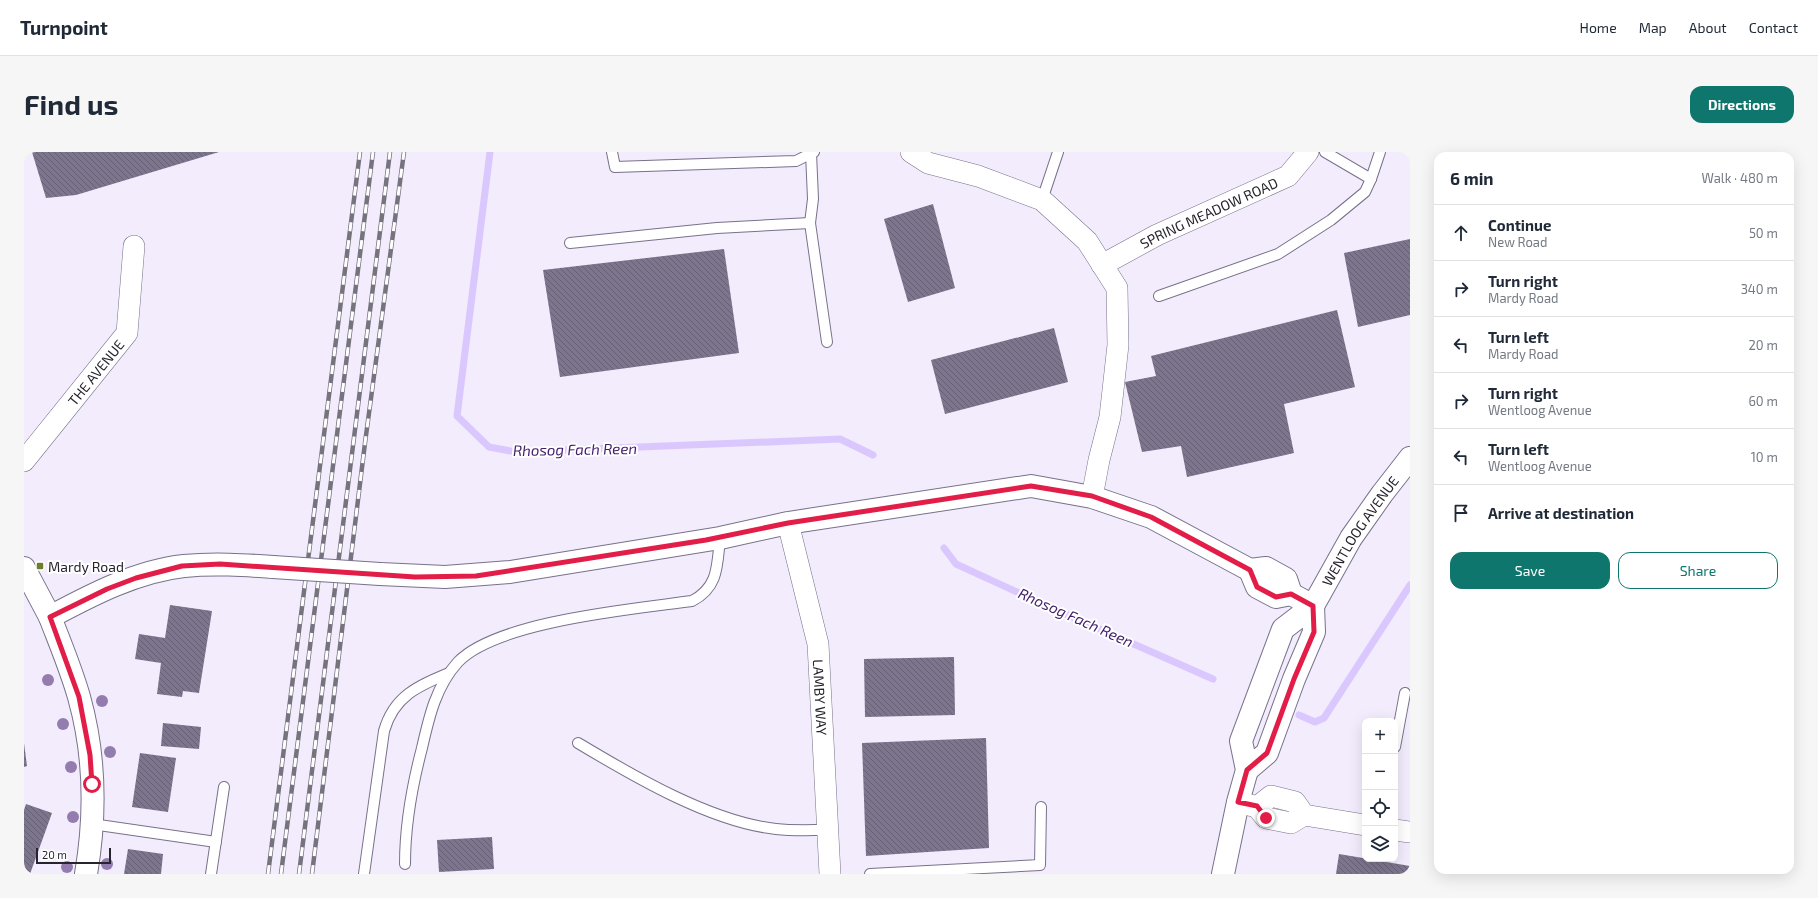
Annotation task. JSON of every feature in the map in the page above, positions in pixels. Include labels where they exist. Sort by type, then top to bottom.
[{"type":"main road","name":"WENTLOOG AVENUE","points":[[1223,874],[1247,804],[1247,770],[1241,741],[1283,629],[1313,606],[1351,538],[1410,458]]},
{"type":"main road","points":[[50,617],[107,589],[161,570],[182,566],[220,564],[415,577],[476,576],[720,538],[788,523],[1031,486],[1092,496],[1151,517],[1250,570],[1257,587],[1276,597],[1291,594],[1313,606],[1314,632],[1294,679],[1267,753],[1247,770]]},
{"type":"main road","points":[[24,568],[50,617],[72,674],[85,722],[92,784],[92,824],[86,874]]},
{"type":"street","points":[[911,152],[928,163],[978,176],[1042,200],[1087,241],[1117,288],[1118,345],[1110,417],[1098,460],[1092,496]]},
{"type":"street","name":"SPRING MEADOW ROAD","points":[[1102,265],[1157,235],[1288,176],[1308,152]]},
{"type":"street","name":"THE AVENUE","points":[[24,460],[127,334],[134,246]]},
{"type":"street","name":"LAMBY WAY","points":[[788,523],[818,644],[830,874]]},
{"type":"street","points":[[1247,804],[1266,818],[1291,823],[1304,815],[1362,825]]},
{"type":"street","points":[[1398,830],[1410,832]]},
{"type":"lane","points":[[612,152],[615,167],[796,161],[813,153],[813,199],[810,223],[827,342]]},
{"type":"lane","points":[[1042,200],[1058,152]]},
{"type":"lane","points":[[1325,152],[1371,180]]},
{"type":"lane","points":[[1159,296],[1186,288],[1278,254],[1331,220],[1365,192],[1371,180],[1380,152]]},
{"type":"lane","points":[[570,243],[717,228],[810,223]]},
{"type":"lane","points":[[405,864],[405,837],[409,804],[435,698],[449,673],[459,661],[474,650],[506,636],[550,622],[692,601],[702,596],[712,583],[720,538]]},
{"type":"lane","points":[[364,874],[384,731],[388,718],[409,693],[449,673]]},
{"type":"lane","points":[[1398,731],[1405,694]]},
{"type":"lane","points":[[578,743],[625,771],[712,812],[775,829],[828,830]]},
{"type":"lane","points":[[211,874],[224,787]]},
{"type":"lane","points":[[870,874],[1040,865],[1041,807]]},
{"type":"lane","points":[[92,824],[216,842]]},
{"type":"building","points":[[32,152],[219,152],[76,195],[46,198]]},
{"type":"building","points":[[933,204],[955,288],[908,302],[884,219]]},
{"type":"building","points":[[1410,239],[1410,315],[1358,327],[1344,253]]},
{"type":"building","points":[[724,249],[739,353],[560,377],[543,270]]},
{"type":"building","points":[[1337,310],[1355,387],[1284,404],[1294,453],[1187,477],[1181,446],[1142,452],[1125,382],[1156,376],[1151,356]]},
{"type":"building","points":[[1054,328],[1068,382],[945,414],[931,360]]},
{"type":"building","points":[[170,605],[212,611],[199,693],[183,691],[182,697],[157,694],[161,663],[135,659],[139,634],[165,638]]},
{"type":"building","points":[[954,657],[955,715],[865,717],[864,659]]},
{"type":"building","points":[[163,723],[201,727],[199,749],[161,746]]},
{"type":"building","points":[[986,738],[989,848],[866,856],[862,743]]},
{"type":"building","points":[[24,743],[27,766],[24,767]]},
{"type":"building","points":[[140,753],[176,758],[168,812],[132,807]]},
{"type":"building","points":[[26,804],[52,813],[30,874],[24,874],[24,810]]},
{"type":"building","points":[[492,837],[494,869],[439,872],[437,840]]},
{"type":"building","points":[[128,849],[163,854],[161,874],[124,874]]},
{"type":"building","points":[[1339,854],[1362,858],[1362,862],[1386,862],[1410,866],[1410,874],[1336,874]]},
{"type":"waterway","name":"Rhosog Fach Reen","points":[[490,152],[457,416],[489,447],[516,452],[840,439],[873,455]]},
{"type":"waterway","name":"Rhosog Fach Reen","points":[[944,548],[956,564],[1213,679]]},
{"type":"waterway","name":"Rhosog Fach Reen","points":[[1299,715],[1315,722],[1324,718],[1410,585]]},
{"type":"railway","points":[[268,874],[360,152]]},
{"type":"railway","points":[[281,874],[373,152]]},
{"type":"railway","points":[[299,874],[390,152]]},
{"type":"railway","points":[[312,874],[365,443],[404,152]]},
{"type":"place","name":"Mardy Road","points":[[40,566]]},
{"type":"route","points":[[92,784],[90,755],[85,722],[79,697],[72,674],[50,617],[107,589],[161,570],[182,566],[220,564],[332,570],[415,577],[476,576],[510,572],[720,538],[788,523],[1031,486],[1092,496],[1151,517],[1250,570],[1257,587],[1276,597],[1291,594],[1313,606],[1314,632],[1294,679],[1267,753],[1247,770],[1238,802],[1257,806],[1266,818]]}]
